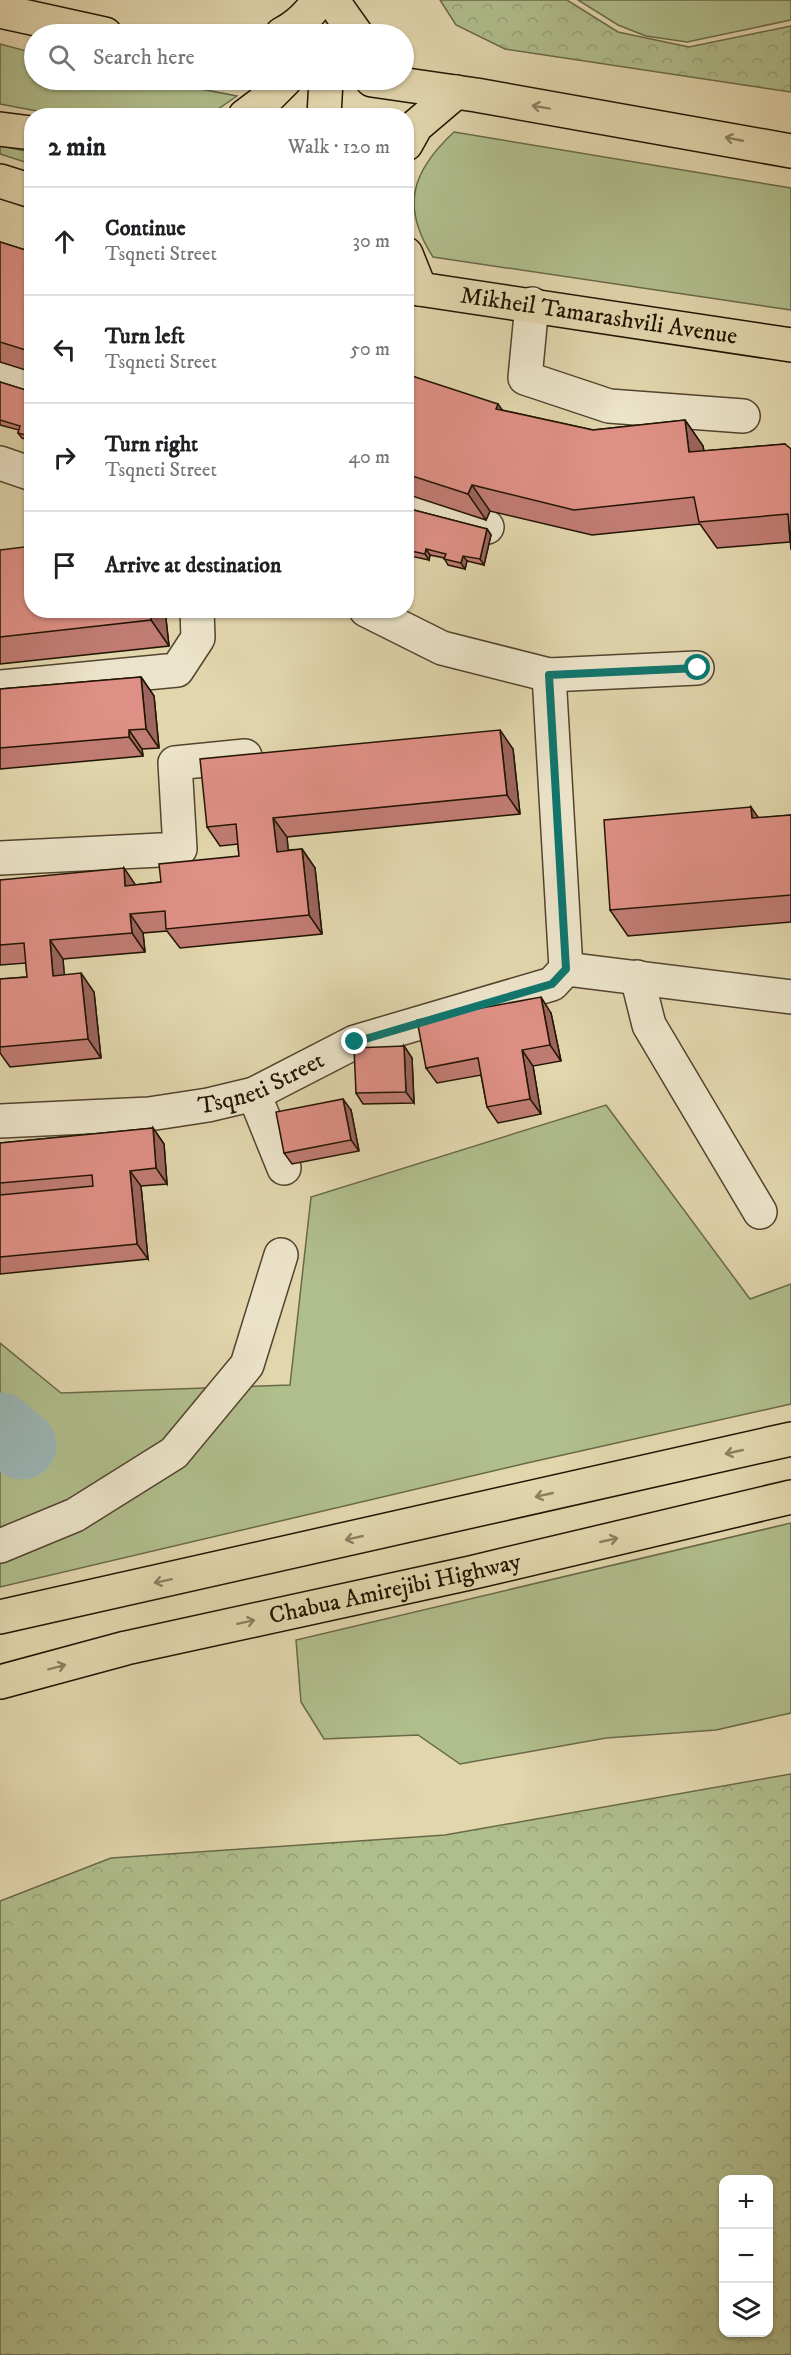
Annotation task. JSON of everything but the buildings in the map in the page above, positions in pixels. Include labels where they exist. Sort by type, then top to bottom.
[{"type":"main road","points":[[298,24],[322,0]]},
{"type":"main road","points":[[314,24],[322,0]]},
{"type":"main road","points":[[322,0],[325,24]]},
{"type":"main road","points":[[332,0],[349,24]]},
{"type":"main road","points":[[0,11],[59,24]]},
{"type":"main road","points":[[414,72],[456,92]]},
{"type":"main road","points":[[414,86],[791,151]]},
{"type":"main road","points":[[256,108],[275,90]]},
{"type":"main road","points":[[324,108],[325,90]]},
{"type":"main road","points":[[414,130],[456,92]]},
{"type":"main road","points":[[0,129],[24,132]]},
{"type":"main road","points":[[0,181],[24,188]]},
{"type":"main road","name":"Mikheil Tamarashvili Avenue","points":[[414,285],[791,345]]},
{"type":"main road","points":[[0,1617],[791,1439]]},
{"type":"main road","name":"Chabua Amirejibi Highway","points":[[0,1682],[126,1648],[470,1573],[791,1497]]},
{"type":"street","points":[[532,304],[525,378],[609,406],[742,416]]},
{"type":"street","points":[[0,374],[24,382]]},
{"type":"street","points":[[0,463],[24,471]]},
{"type":"street","points":[[414,506],[487,527]]},
{"type":"street","points":[[0,687],[177,670],[198,638],[197,618]]},
{"type":"street","points":[[382,618],[442,648],[549,675],[698,668]]},
{"type":"street","points":[[549,675],[566,969],[791,997]]},
{"type":"street","points":[[0,858],[180,849],[175,763],[280,752]]},
{"type":"street","name":"Tsqneti Street","points":[[0,1122],[149,1114],[208,1105],[254,1094],[355,1042],[552,984],[566,969]]},
{"type":"street","points":[[637,977],[649,1025],[760,1212]]},
{"type":"street","points":[[254,1094],[284,1168]]},
{"type":"street","points":[[0,1546],[75,1515],[174,1453],[247,1365],[280,1255]]},
{"type":"green space","points":[[440,0],[567,0],[618,32],[689,47],[791,26],[791,92],[505,49],[456,25]]},
{"type":"green space","points":[[578,0],[791,0],[791,20],[687,42],[646,36],[618,25]]},
{"type":"green space","points":[[0,44],[24,50],[24,90],[206,90],[237,96],[219,108],[24,109],[0,104]]},
{"type":"green space","points":[[454,132],[791,188],[791,310],[433,257],[416,221],[415,190],[428,161]]},
{"type":"green space","points":[[0,146],[24,151],[24,162],[0,154]]},
{"type":"green space","points":[[606,1105],[750,1299],[791,1284],[791,1404],[527,1463],[0,1587],[0,1453],[11,1460],[33,1429],[0,1403],[0,1343],[61,1393],[290,1385],[311,1197]]},
{"type":"green space","points":[[791,1523],[791,1713],[716,1730],[606,1738],[460,1764],[418,1735],[324,1739],[301,1702],[296,1640]]},
{"type":"green space","points":[[791,1774],[791,2355],[0,2355],[0,1901],[111,1858],[445,1835]]},
{"type":"waterway","points":[[0,1427],[22,1445]]},
{"type":"route","points":[[355,1042],[552,984],[566,969],[549,675],[698,668]]}]
